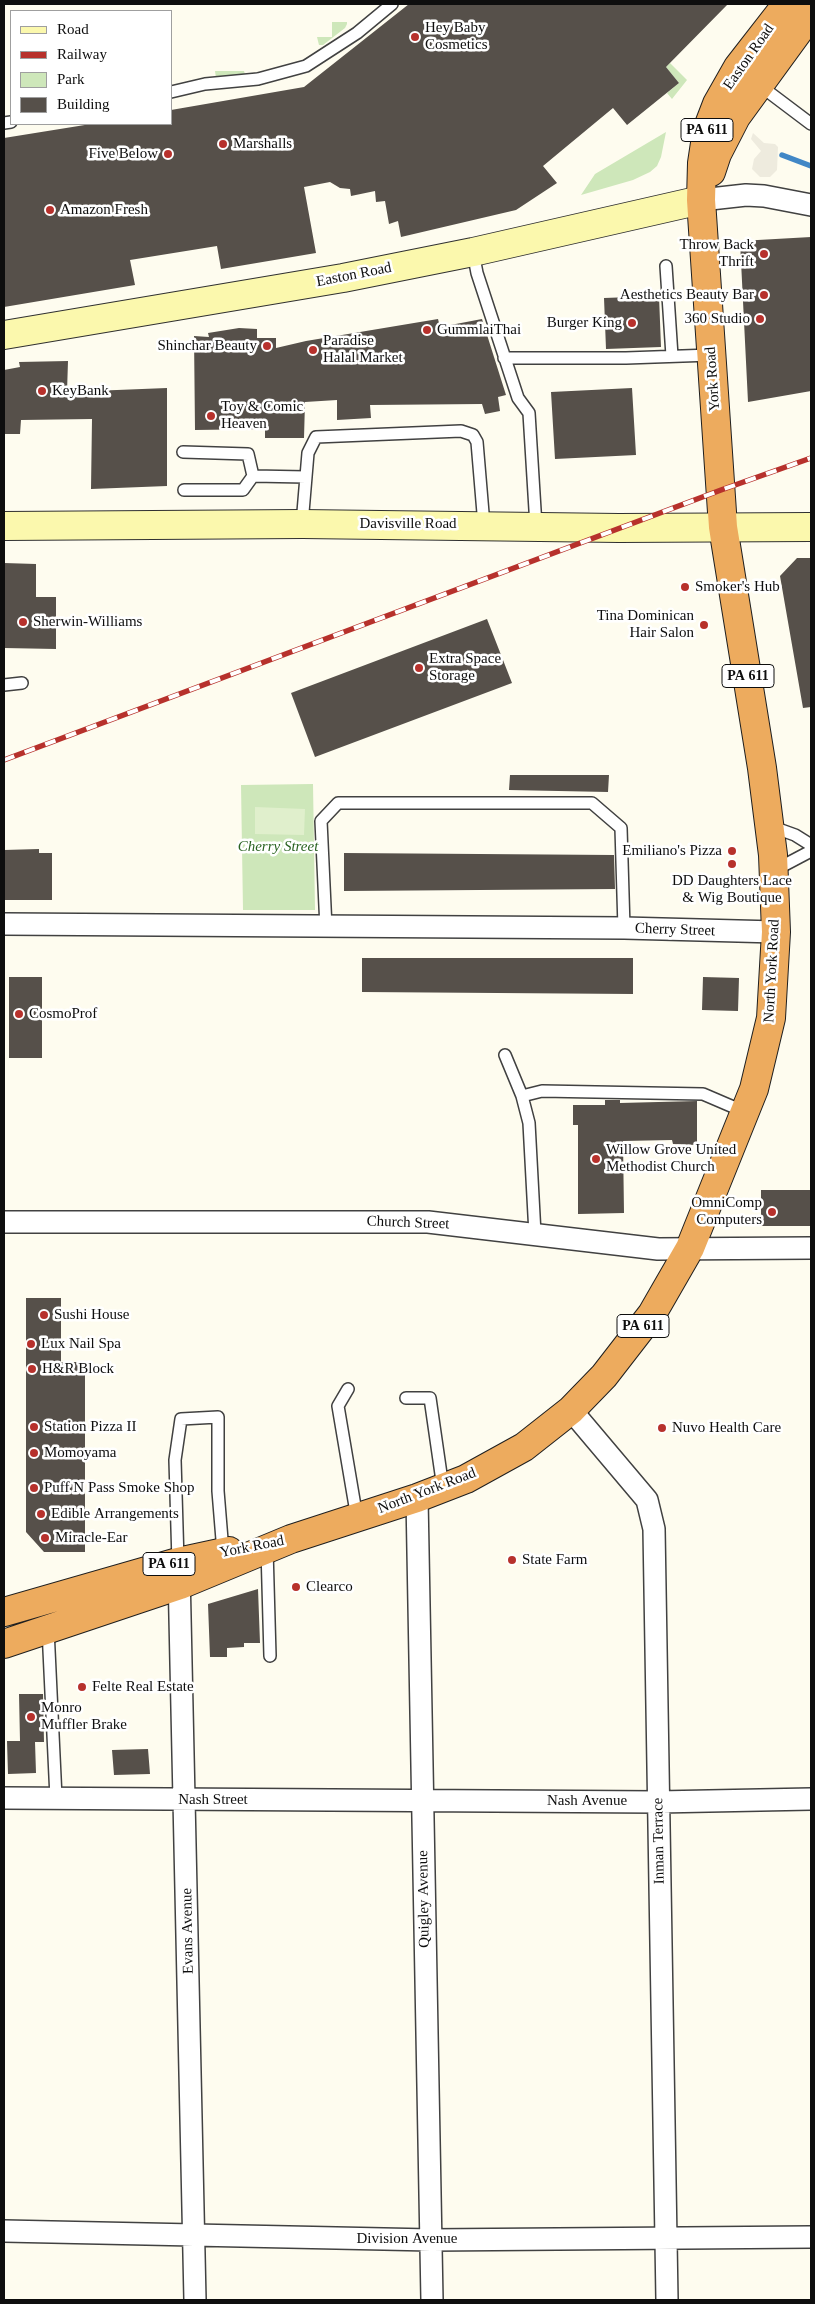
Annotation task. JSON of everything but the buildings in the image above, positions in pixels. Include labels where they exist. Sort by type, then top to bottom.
[{"type":"highway","name":"Easton Road","points":[[701,200],[717,154],[736,117],[748,76],[787,4]]},
{"type":"highway","name":"Easton Road","points":[[748,76],[811,14]]},
{"type":"highway","name":"York Road","points":[[701,200],[723,527]]},
{"type":"highway","name":"North York Road","points":[[279,1544],[417,1498],[466,1479],[524,1446],[571,1410],[604,1376],[652,1314],[690,1248],[754,1089],[772,1018],[776,932],[770,826],[760,748],[723,527]]},
{"type":"highway","name":"York Road","points":[[4,1644],[48,1629],[179,1573],[223,1552],[279,1544]]},
{"type":"highway","name":"York Road","points":[[4,1612],[179,1573],[279,1544]]},
{"type":"street","points":[[701,200],[746,195],[764,196],[811,205]]},
{"type":"street","name":"Easton Road","points":[[4,335],[343,278],[473,252],[701,200]]},
{"type":"street","name":"Davisville Road","points":[[4,526],[302,524],[619,528],[811,526]]},
{"type":"street","name":"Cherry Street","points":[[4,924],[326,928],[624,928],[776,932]]},
{"type":"street","name":"Church Street","points":[[4,1222],[428,1222],[658,1249],[811,1248]]},
{"type":"street","name":"Inman Terrace","points":[[571,1410],[647,1500],[654,1529],[668,2300]]},
{"type":"street","name":"Quigley Avenue","points":[[417,1498],[432,2300]]},
{"type":"street","name":"Evans Avenue","points":[[179,1573],[195,2300]]},
{"type":"street","name":"Nash Street","points":[[4,1798],[422,1800]]},
{"type":"street","name":"Nash Avenue","points":[[422,1800],[658,1802],[811,1799]]},
{"type":"street","name":"Division Avenue","points":[[4,2231],[431,2240],[811,2237]]},
{"type":"lane","points":[[172,92],[205,84],[258,79],[306,66],[357,33],[392,4]]},
{"type":"lane","points":[[748,76],[811,124]]},
{"type":"lane","points":[[473,252],[477,273],[504,358],[518,398],[529,413],[536,526]]},
{"type":"lane","points":[[666,266],[672,356]]},
{"type":"lane","points":[[504,358],[712,355]]},
{"type":"lane","points":[[302,524],[308,453],[316,437],[460,430],[473,435],[477,442],[484,525]]},
{"type":"lane","points":[[183,452],[248,454],[253,476],[243,490],[184,490]]},
{"type":"lane","points":[[253,476],[306,477]]},
{"type":"lane","points":[[4,685],[22,683]]},
{"type":"lane","points":[[326,928],[321,821],[338,803],[592,803],[621,828],[624,928]]},
{"type":"lane","points":[[770,826],[796,835],[811,845]]},
{"type":"lane","points":[[774,879],[811,851]]},
{"type":"lane","points":[[505,1055],[522,1096],[529,1123],[535,1234]]},
{"type":"lane","points":[[522,1096],[542,1091],[703,1094],[745,1112]]},
{"type":"lane","points":[[348,1388],[338,1406],[342,1442],[358,1518]]},
{"type":"lane","points":[[406,1398],[430,1398],[443,1488]]},
{"type":"lane","points":[[179,1573],[176,1460],[181,1419],[218,1417],[218,1491],[223,1552]]},
{"type":"lane","points":[[270,1656],[279,1544]]},
{"type":"lane","points":[[48,1629],[56,1798]]},
{"type":"green space","points":[[332,22],[347,22],[347,24],[345,28],[323,45],[319,45],[317,37],[332,37]]},
{"type":"green space","points":[[670,63],[687,80],[672,99],[667,93],[679,83],[666,67]]},
{"type":"green space","points":[[215,71],[244,71],[245,74],[216,78]]},
{"type":"green space","points":[[666,132],[661,157],[657,166],[650,172],[633,180],[581,195],[595,174]]},
{"type":"green space","name":"Cherry Street","points":[[313,784],[315,910],[243,910],[241,785]]},
{"type":"green space","points":[[255,807],[305,809],[304,835],[255,834]]},
{"type":"shaded area","points":[[753,133],[764,143],[775,144],[778,147],[777,170],[770,177],[760,177],[752,169],[754,159],[761,151],[751,139]]},
{"type":"waterway","points":[[782,155],[811,166]]},
{"type":"railway","points":[[4,760],[721,490],[811,458]]},
{"type":"place","name":"Hey Baby Cosmetics","points":[[415,37]]},
{"type":"place","name":"Marshalls","points":[[223,144]]},
{"type":"place","name":"Five Below","points":[[168,154]]},
{"type":"place","name":"Amazon Fresh","points":[[50,210]]},
{"type":"place","name":"Throw Back Thrift","points":[[764,254]]},
{"type":"place","name":"Aesthetics Beauty Bar","points":[[764,295]]},
{"type":"place","name":"360 Studio","points":[[760,319]]},
{"type":"place","name":"Burger King","points":[[632,323]]},
{"type":"place","name":"GummlaiThai","points":[[427,330]]},
{"type":"place","name":"Shinchar Beauty","points":[[267,346]]},
{"type":"place","name":"Paradise Halal Market","points":[[313,350]]},
{"type":"place","name":"KeyBank","points":[[42,391]]},
{"type":"place","name":"Toy & Comic Heaven","points":[[211,416]]},
{"type":"place","name":"Smoker's Hub","points":[[685,587]]},
{"type":"place","name":"Sherwin-Williams","points":[[23,622]]},
{"type":"place","name":"Tina Dominican Hair Salon","points":[[704,625]]},
{"type":"place","name":"Extra Space Storage","points":[[419,668]]},
{"type":"place","name":"Emiliano's Pizza","points":[[732,851]]},
{"type":"place","name":"DD Daughters Lace & Wig Boutique","points":[[732,864]]},
{"type":"place","name":"CosmoProf","points":[[19,1014]]},
{"type":"place","name":"Willow Grove United Methodist Church","points":[[596,1159]]},
{"type":"place","name":"OmniComp Computers","points":[[772,1212]]},
{"type":"place","name":"Sushi House","points":[[44,1315]]},
{"type":"place","name":"Lux Nail Spa","points":[[31,1344]]},
{"type":"place","name":"H&R Block","points":[[32,1369]]},
{"type":"place","name":"Station Pizza II","points":[[34,1427]]},
{"type":"place","name":"Nuvo Health Care","points":[[662,1428]]},
{"type":"place","name":"Momoyama","points":[[34,1453]]},
{"type":"place","name":"Puff N Pass Smoke Shop","points":[[34,1488]]},
{"type":"place","name":"Edible Arrangements","points":[[41,1514]]},
{"type":"place","name":"Miracle-Ear","points":[[45,1538]]},
{"type":"place","name":"State Farm","points":[[512,1560]]},
{"type":"place","name":"Clearco","points":[[296,1587]]},
{"type":"place","name":"Felte Real Estate","points":[[82,1687]]},
{"type":"place","name":"Monro Muffler Brake","points":[[31,1717]]}]
